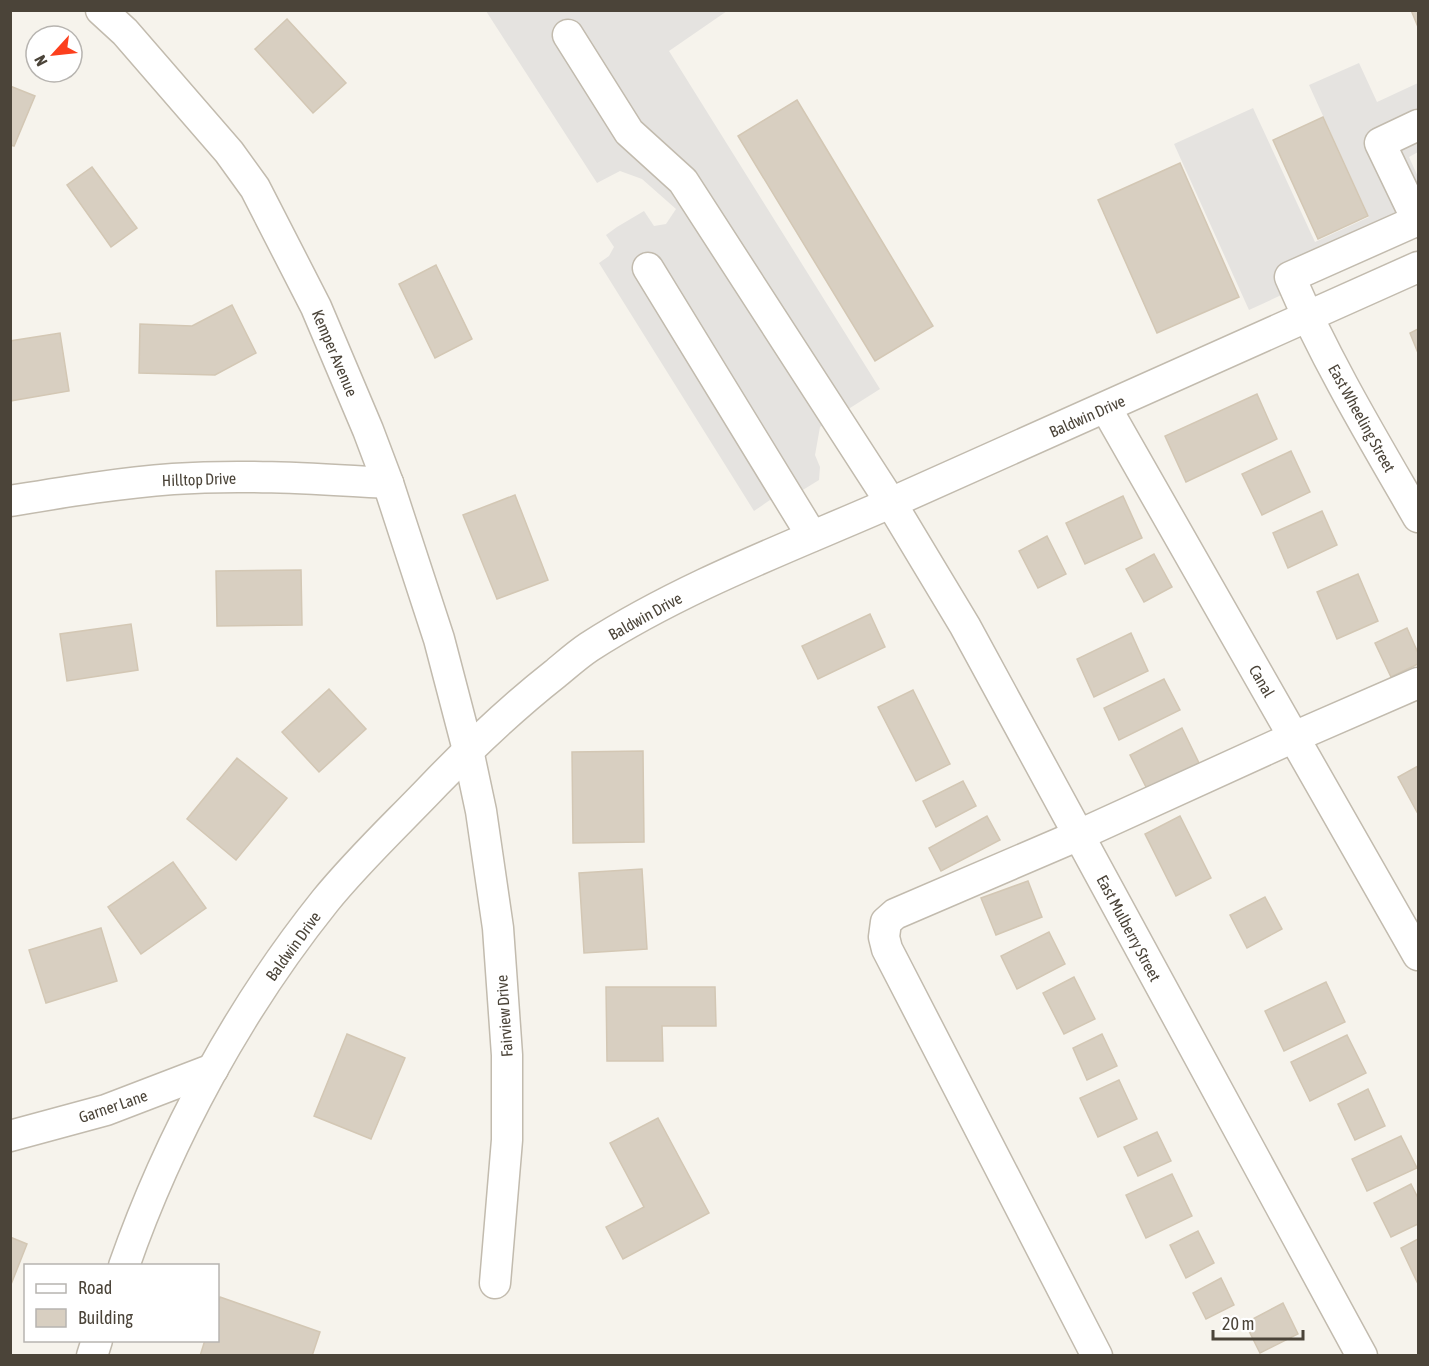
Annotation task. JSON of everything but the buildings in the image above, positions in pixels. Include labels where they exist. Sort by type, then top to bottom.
[{"type":"street","name":"Kemper Avenue","points":[[100,10],[133,40],[229,152],[255,188],[316,307],[388,483],[439,639],[468,750]]},
{"type":"street","name":"East Mulberry Street","points":[[568,35],[629,132],[683,181],[891,503],[965,626],[1362,1356]]},
{"type":"street","points":[[1418,221],[1380,143],[1419,125]]},
{"type":"street","name":"East Wheeling Street","points":[[1418,221],[1290,277],[1307,317],[1358,412],[1419,517]]},
{"type":"street","name":"Baldwin Drive","points":[[125,1264],[168,1158],[213,1069],[278,964],[361,860],[468,750],[519,703],[587,649],[662,605],[753,561],[891,503],[1419,267]]},
{"type":"street","points":[[648,268],[812,536]]},
{"type":"street","name":"Canal","points":[[1106,408],[1419,955]]},
{"type":"street","name":"Hilltop Drive","points":[[10,501],[89,488],[174,479],[259,477],[388,483]]},
{"type":"street","points":[[1097,1356],[887,949],[884,938],[886,921],[895,914],[1079,835],[1419,683]]},
{"type":"street","name":"Fairview Drive","points":[[468,750],[481,811],[498,928],[507,1055],[507,1140],[495,1283]]},
{"type":"street","name":"Garner Lane","points":[[10,1136],[106,1110],[213,1069]]},
{"type":"shaded area","points":[[486,11],[727,11],[669,51],[880,389],[820,427],[815,455],[820,467],[819,480],[780,504],[770,500],[754,511],[599,263],[609,256],[614,247],[606,235],[617,227],[644,211],[654,226],[666,224],[676,209],[642,179],[620,171],[597,183]]},
{"type":"shaded area","points":[[1359,63],[1377,102],[1418,83],[1418,152],[1409,157],[1418,177],[1418,232],[1249,310],[1174,144],[1253,108],[1315,242],[1369,217],[1309,85]]}]
